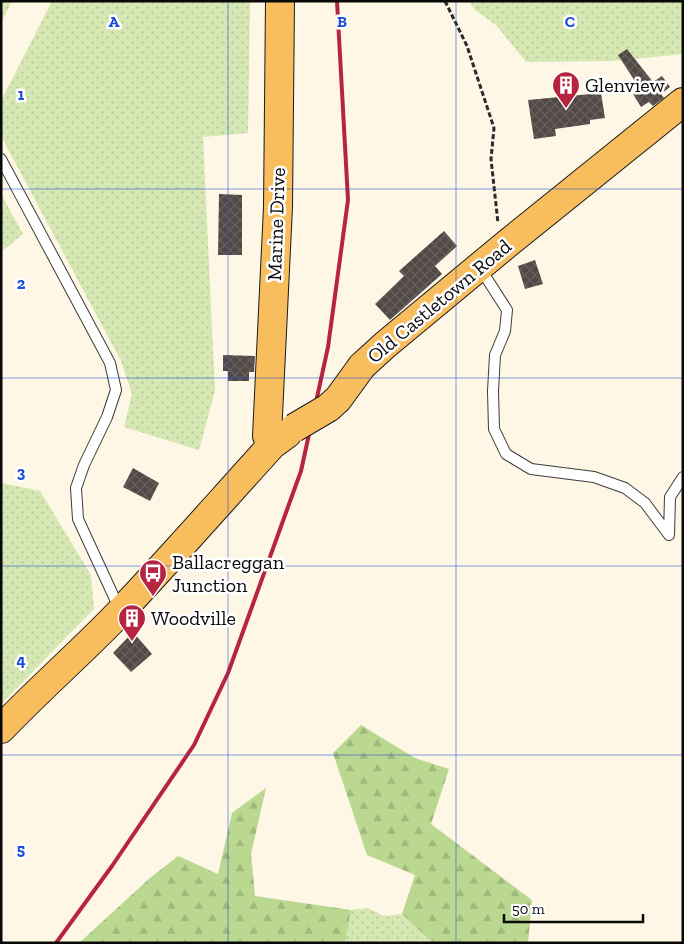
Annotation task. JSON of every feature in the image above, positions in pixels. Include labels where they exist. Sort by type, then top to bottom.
[{"type":"main road","name":"Marine Drive","points":[[272,445],[267,436],[278,207],[280,1]]},
{"type":"main road","name":"Old Castletown Road","points":[[1,729],[34,694],[121,611],[272,445],[294,428],[328,408],[338,399],[362,366],[508,243],[683,102]]},
{"type":"lane","points":[[1,159],[110,363],[116,390],[108,417],[84,465],[76,488],[78,519],[121,611]]},
{"type":"lane","points":[[479,267],[507,310],[505,331],[494,355],[493,391],[494,429],[506,454],[531,469],[594,477],[625,488],[646,503],[669,535],[670,497],[683,477]]},
{"type":"path","points":[[445,1],[467,46],[494,128],[491,159],[499,227],[500,234],[508,243]]},
{"type":"green space","points":[[1,1],[12,1],[1,23]]},
{"type":"green space","points":[[52,1],[250,1],[248,133],[203,137],[215,391],[199,450],[124,427],[132,394],[121,361],[1,136],[1,101]]},
{"type":"green space","points":[[469,1],[683,1],[683,54],[613,61],[526,62],[497,26],[474,9]]},
{"type":"green space","points":[[1,194],[23,234],[1,252]]},
{"type":"green space","points":[[1,483],[40,491],[91,575],[94,609],[1,704]]},
{"type":"green space","points":[[361,725],[415,758],[449,769],[431,824],[532,900],[528,943],[433,943],[402,914],[415,875],[367,855],[333,753]]},
{"type":"green space","points":[[266,788],[251,854],[255,896],[351,910],[345,943],[79,943],[150,878],[178,856],[218,874],[232,813]]},
{"type":"green space","points":[[368,908],[384,916],[402,914],[433,943],[345,943],[351,910]]},
{"type":"building","points":[[627,49],[653,82],[662,76],[670,87],[661,94],[664,98],[653,106],[649,102],[641,107],[633,94],[640,89],[618,55]]},
{"type":"building","name":"Glenview","points":[[601,93],[605,118],[590,120],[590,124],[555,129],[556,136],[534,139],[528,100]]},
{"type":"building","points":[[219,194],[242,195],[242,255],[218,255]]},
{"type":"building","points":[[444,231],[457,246],[435,266],[442,274],[390,320],[375,304],[404,276],[399,271]]},
{"type":"building","points":[[535,260],[543,284],[525,289],[518,266]]},
{"type":"building","points":[[223,355],[255,356],[254,372],[249,372],[249,381],[228,381],[228,371],[223,371]]},
{"type":"building","points":[[133,468],[159,483],[150,501],[123,487]]},
{"type":"building","name":"Woodville","points":[[133,632],[152,654],[131,672],[113,653]]},
{"type":"railway","points":[[56,943],[112,866],[194,745],[228,673],[301,471],[328,347],[348,200],[337,1]]},
{"type":"place","name":"Glenview","points":[[566,109]]},
{"type":"place","name":"Ballacreggan Junction","points":[[153,597]]},
{"type":"place","name":"Woodville","points":[[132,642]]}]
